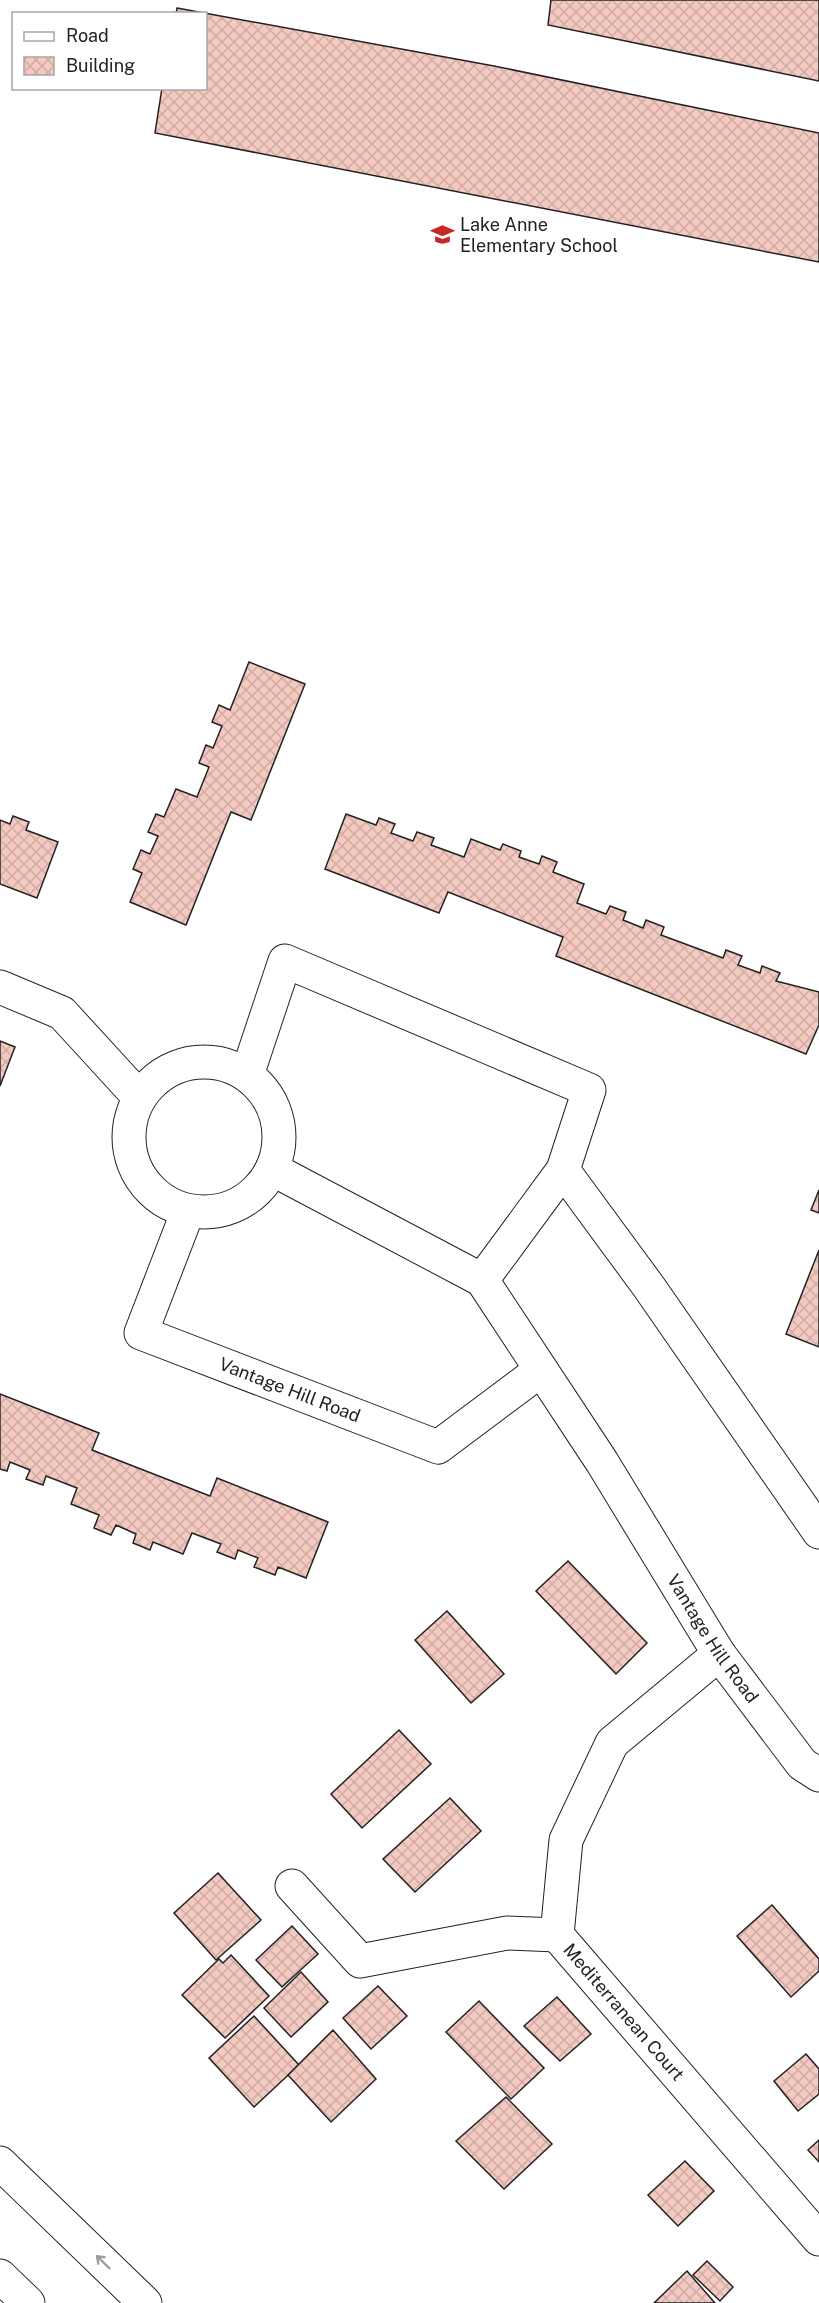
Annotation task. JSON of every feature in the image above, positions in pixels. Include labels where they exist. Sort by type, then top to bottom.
[{"type":"street","points":[[247,1075],[285,961],[589,1090],[563,1170],[482,1280]]},
{"type":"street","points":[[0,987],[62,1012],[139,1097]]},
{"type":"street","points":[[188,1062],[223,1063],[247,1075],[263,1089],[276,1113],[279,1142],[272,1169],[255,1193],[234,1207],[215,1212],[188,1211],[169,1204],[149,1188],[139,1176],[130,1151],[130,1122],[139,1097],[158,1076],[188,1062]]},
{"type":"street","name":"Vantage Hill Road","points":[[272,1169],[482,1280],[602,1462],[719,1654],[802,1764],[819,1775]]},
{"type":"street","points":[[563,1170],[656,1296],[819,1532]]},
{"type":"street","name":"Vantage Hill Road","points":[[188,1211],[141,1333],[438,1447],[541,1370]]},
{"type":"street","name":"Mediterranean Court","points":[[719,1654],[612,1743],[566,1840],[557,1935],[819,2239]]},
{"type":"street","points":[[292,1886],[360,1960],[507,1933],[557,1935]]},
{"type":"street","points":[[0,2163],[146,2303]]},
{"type":"street","points":[[0,2276],[28,2303]]},
{"type":"building","points":[[551,0],[819,0],[819,81],[548,25]]},
{"type":"building","points":[[177,8],[199,12],[176,12]]},
{"type":"building","points":[[207,13],[494,66],[819,133],[819,262],[155,133],[162,90],[207,90]]},
{"type":"building","points":[[249,662],[305,684],[251,820],[231,812],[186,925],[130,902],[142,873],[133,869],[141,850],[150,854],[158,836],[148,832],[156,814],[164,817],[176,789],[197,797],[209,767],[199,763],[206,745],[213,748],[222,726],[212,722],[219,705],[230,710]]},
{"type":"building","points":[[346,814],[376,825],[379,818],[395,824],[391,833],[413,841],[417,832],[434,838],[431,845],[464,857],[471,839],[500,850],[503,844],[521,851],[519,857],[539,864],[542,856],[557,862],[553,872],[584,884],[577,903],[606,914],[610,906],[626,912],[623,920],[643,928],[646,920],[664,927],[661,935],[723,958],[726,950],[742,956],[738,965],[760,973],[762,966],[780,973],[776,981],[819,992],[819,1025],[806,1054],[556,956],[563,937],[448,892],[439,913],[325,869]]},
{"type":"building","points":[[13,816],[29,822],[26,830],[58,842],[37,898],[0,884],[0,820],[10,824]]},
{"type":"building","points":[[0,1041],[15,1047],[0,1086]]},
{"type":"building","points":[[819,1190],[819,1213],[811,1210]]},
{"type":"building","points":[[819,1250],[819,1347],[786,1334]]},
{"type":"building","points":[[0,1394],[99,1433],[92,1450],[210,1496],[217,1478],[328,1522],[306,1578],[278,1567],[275,1575],[254,1567],[258,1558],[238,1550],[235,1559],[217,1552],[221,1544],[192,1533],[183,1554],[153,1542],[150,1550],[133,1543],[136,1534],[116,1525],[111,1535],[94,1528],[99,1515],[71,1504],[77,1488],[46,1476],[43,1485],[26,1479],[30,1470],[10,1462],[7,1471],[0,1469]]},
{"type":"building","points":[[568,1561],[647,1643],[616,1674],[536,1591]]},
{"type":"building","points":[[447,1611],[504,1674],[471,1703],[415,1640]]},
{"type":"building","points":[[399,1730],[431,1764],[362,1828],[331,1794]]},
{"type":"building","points":[[450,1798],[481,1831],[415,1892],[383,1859]]},
{"type":"building","points":[[218,1873],[261,1920],[216,1960],[174,1913]]},
{"type":"building","points":[[772,1905],[819,1959],[819,1971],[791,1997],[737,1936]]},
{"type":"building","points":[[292,1926],[318,1954],[282,1987],[256,1960]]},
{"type":"building","points":[[231,1955],[269,1996],[225,2038],[182,1995],[219,1959],[223,1963]]},
{"type":"building","points":[[301,1972],[328,2002],[291,2037],[264,2008]]},
{"type":"building","points":[[378,1986],[407,2016],[371,2049],[343,2018]]},
{"type":"building","points":[[557,1997],[591,2034],[560,2061],[524,2026]]},
{"type":"building","points":[[479,2001],[544,2068],[511,2099],[446,2032]]},
{"type":"building","points":[[254,2016],[299,2065],[254,2107],[209,2058]]},
{"type":"building","points":[[333,2030],[376,2079],[331,2122],[288,2075]]},
{"type":"building","points":[[806,2054],[819,2069],[819,2094],[798,2111],[774,2081]]},
{"type":"building","points":[[506,2097],[552,2144],[504,2189],[456,2141]]},
{"type":"building","points":[[819,2140],[819,2162],[808,2150]]},
{"type":"building","points":[[685,2161],[714,2191],[678,2226],[648,2195]]},
{"type":"building","points":[[707,2261],[733,2287],[720,2301],[693,2275]]},
{"type":"building","points":[[687,2271],[715,2303],[654,2303]]},
{"type":"place","name":"Lake Anne Elementary School","points":[[442,235]]}]
